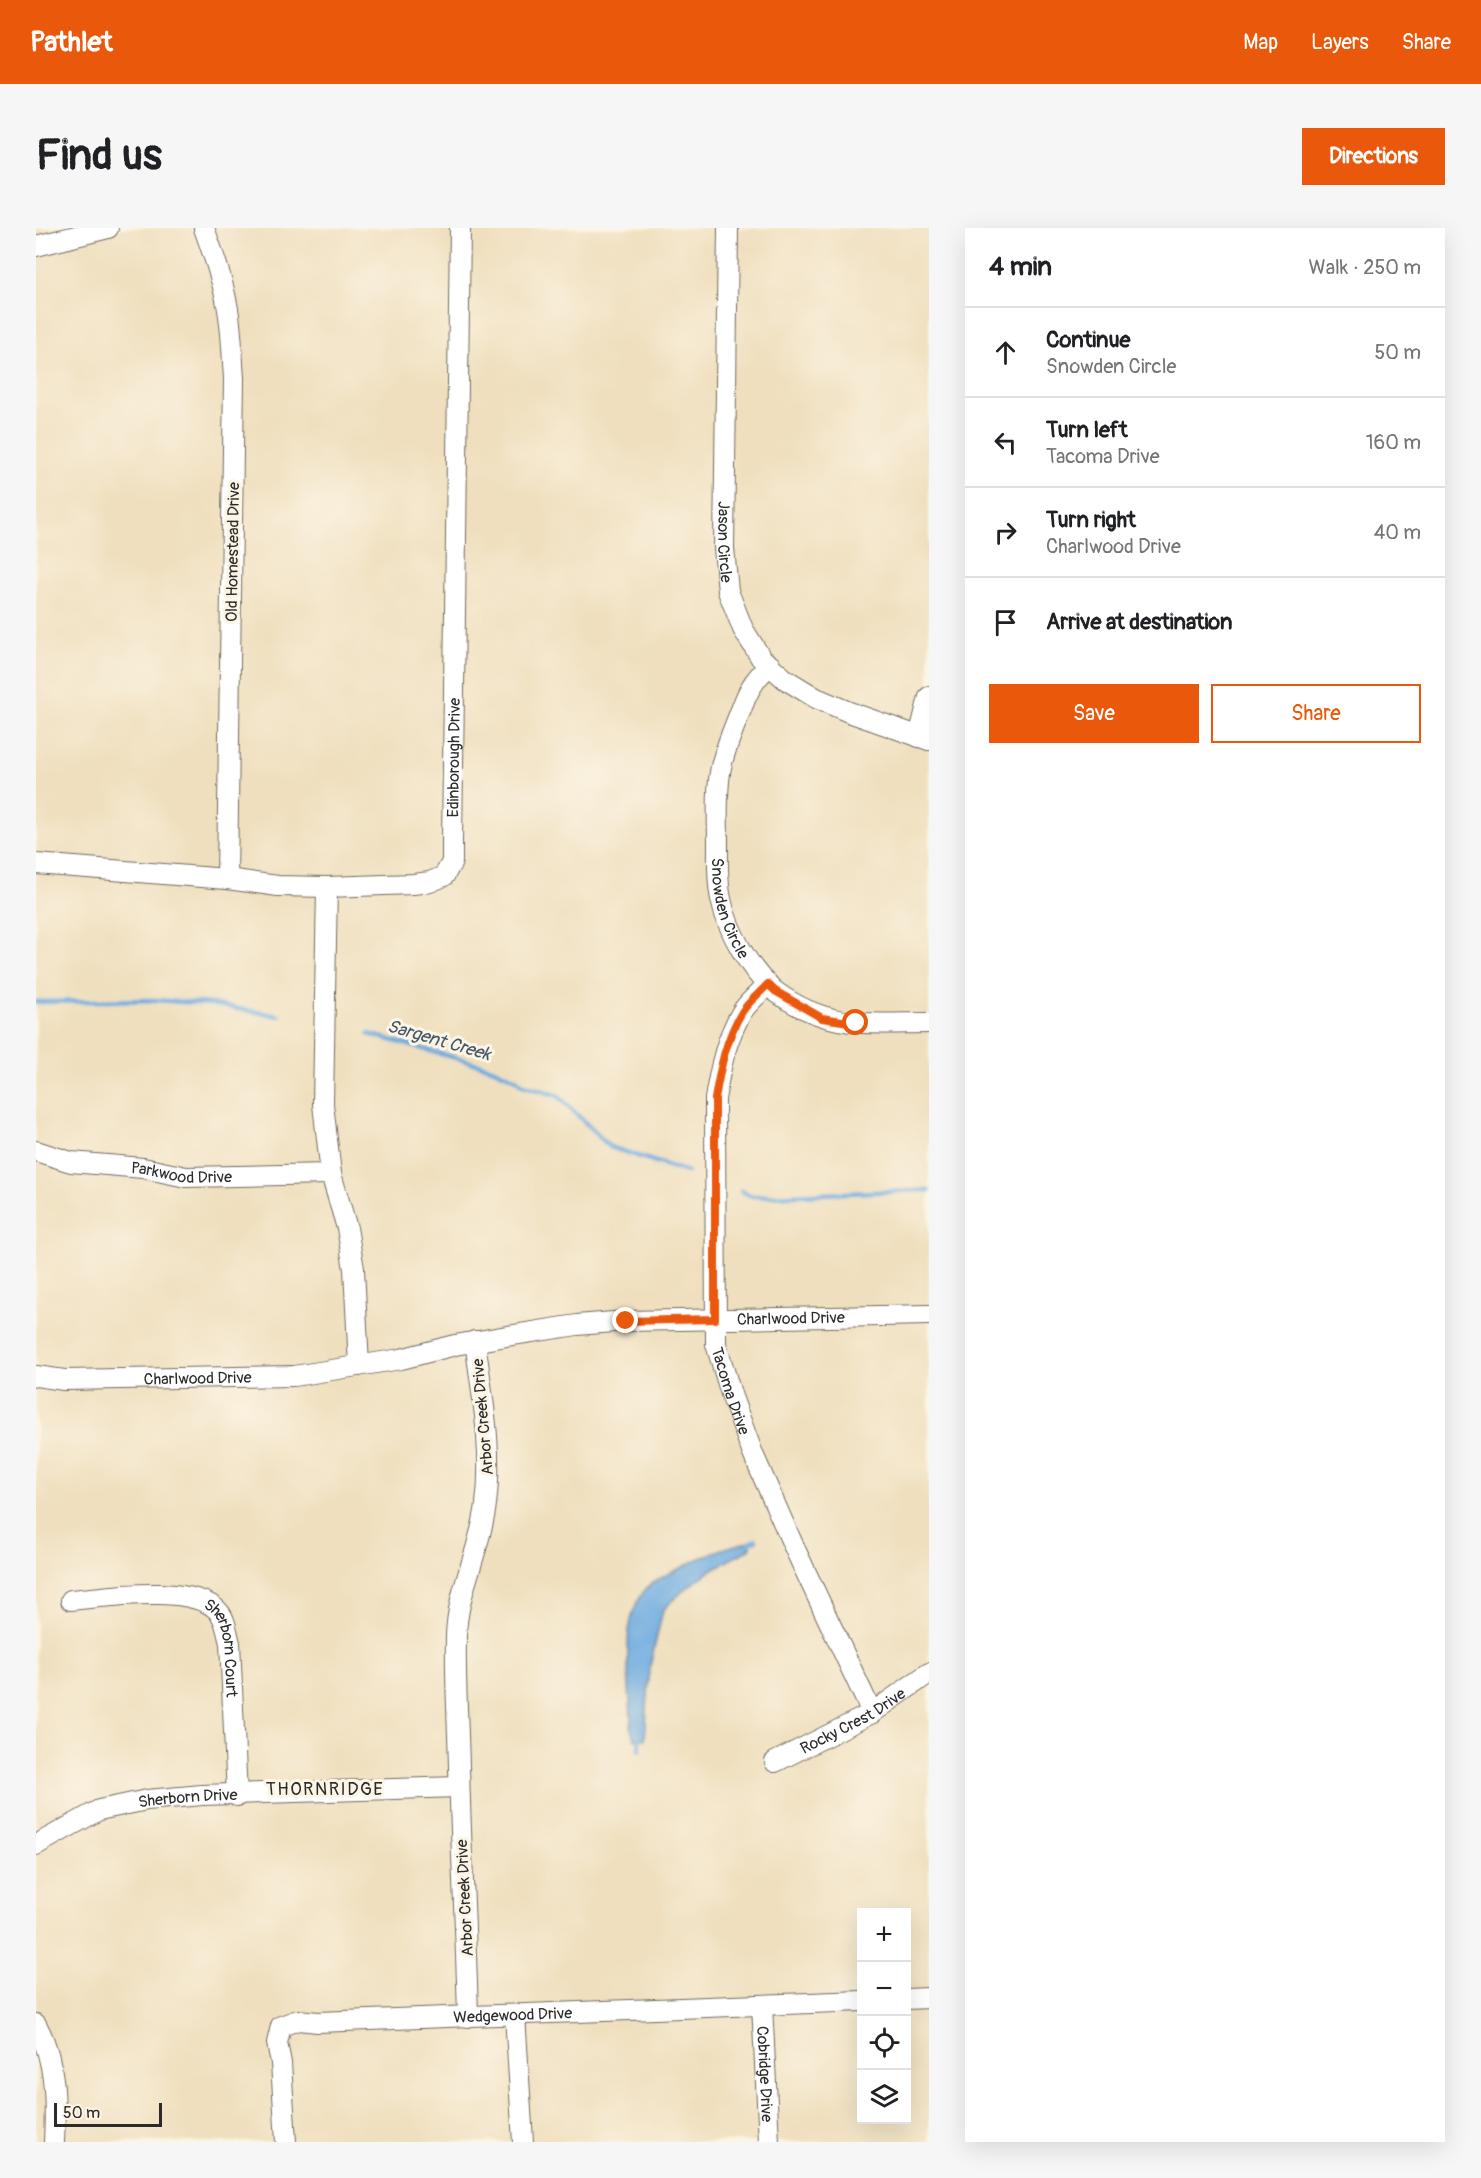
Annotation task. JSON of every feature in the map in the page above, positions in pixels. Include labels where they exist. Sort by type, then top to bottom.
[{"type":"street","points":[[36,246],[108,228]]},
{"type":"street","name":"Old Homestead Drive","points":[[204,228],[220,274],[227,304],[232,336],[234,378],[227,879]]},
{"type":"street","name":"Edinborough Drive","points":[[36,864],[227,879],[278,886],[327,887],[430,882],[444,876],[452,862],[460,228]]},
{"type":"street","name":"Jason Circle","points":[[728,228],[724,548],[728,591],[743,629],[761,658],[785,679],[816,698],[924,738]]},
{"type":"street","name":"Snowden Circle","points":[[770,665],[756,678],[727,746],[721,769],[718,813],[721,899],[733,932],[752,967],[775,991],[822,1018],[856,1023],[929,1023]]},
{"type":"street","points":[[924,738],[929,697]]},
{"type":"street","points":[[327,887],[323,1104],[331,1174],[348,1228],[354,1269],[359,1366]]},
{"type":"street","name":"Tacoma Drive","points":[[768,984],[743,1011],[729,1039],[720,1067],[715,1099],[716,1344],[753,1454],[872,1713]]},
{"type":"street","name":"Parkwood Drive","points":[[36,1150],[71,1162],[143,1168],[186,1177],[331,1174]]},
{"type":"street","name":"Charlwood Drive","points":[[475,1341],[577,1325],[626,1321],[929,1315]]},
{"type":"street","name":"Arbor Creek Drive","points":[[359,1366],[475,1341],[489,1472],[486,1505],[476,1553],[457,1611],[455,1695],[468,2017]]},
{"type":"street","name":"Charlwood Drive","points":[[36,1376],[64,1380],[294,1376],[359,1366]]},
{"type":"street","name":"Sherborn Court","points":[[70,1600],[177,1594],[207,1602],[219,1612],[230,1642],[237,1796]]},
{"type":"street","name":"Rocky Crest Drive","points":[[775,1762],[872,1713],[929,1673]]},
{"type":"street","name":"Sherborn Drive","points":[[36,1845],[99,1810],[129,1802],[202,1796],[459,1787]]},
{"type":"street","points":[[911,1999],[929,1998]]},
{"type":"street","name":"Wedgewood Drive","points":[[286,2142],[281,2063],[277,2043],[281,2026],[298,2020],[318,2022],[468,2017],[857,2001]]},
{"type":"street","name":"Cobridge Drive","points":[[762,2005],[769,2142]]},
{"type":"street","points":[[515,2015],[523,2142]]},
{"type":"street","points":[[36,2024],[52,2064],[55,2085],[54,2142]]},
{"type":"water","points":[[749,1542],[751,1546],[748,1550],[713,1569],[684,1590],[663,1610],[650,1666],[645,1739],[634,1739],[631,1729],[628,1654],[632,1616],[639,1600],[649,1586],[664,1576],[714,1552]]},
{"type":"waterway","name":"Sargent Creek","points":[[36,1002],[155,1000],[211,1004],[279,1016]]},
{"type":"waterway","name":"Sargent Creek","points":[[369,1034],[492,1068],[516,1079],[522,1085],[557,1095],[610,1147],[687,1172]]},
{"type":"waterway","name":"Sargent Creek","points":[[741,1191],[752,1196],[765,1196],[929,1190]]},
{"type":"waterway","points":[[750,1543],[756,1540]]},
{"type":"waterway","points":[[639,1739],[640,1750]]},
{"type":"district","name":"THORNRIDGE","points":[[325,1789]]},
{"type":"route","points":[[626,1321],[715,1319],[715,1099],[720,1067],[729,1039],[743,1011],[768,984],[775,991],[822,1018],[856,1023]]}]
